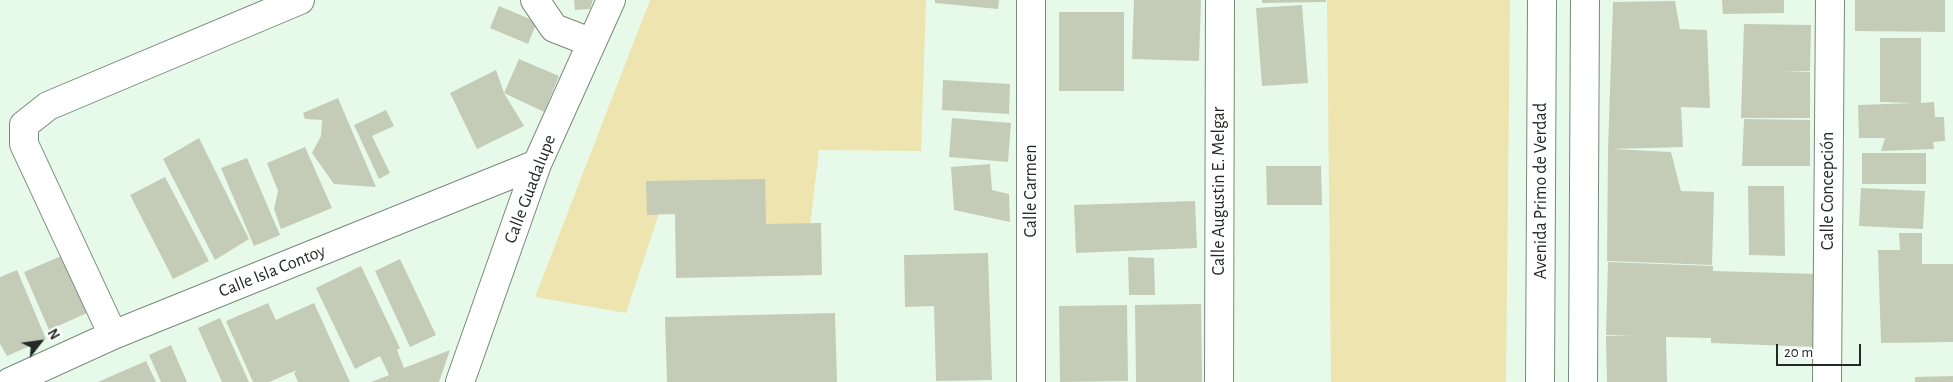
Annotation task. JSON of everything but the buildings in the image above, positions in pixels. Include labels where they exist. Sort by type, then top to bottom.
[{"type":"street","points":[[114,335],[24,144],[24,125],[48,106],[300,0]]},
{"type":"street","points":[[535,0],[554,28],[590,42]]},
{"type":"street","name":"Calle Guadalupe","points":[[460,382],[537,164],[590,42],[611,0]]},
{"type":"street","name":"Calle Carmen","points":[[1031,0],[1031,382]]},
{"type":"street","name":"Calle Augustin E. Melgar","points":[[1219,382],[1220,0]]},
{"type":"street","name":"Avenida Primo de Verdad","points":[[1540,382],[1542,0]]},
{"type":"street","points":[[1583,382],[1586,0]]},
{"type":"street","name":"Calle Concepción","points":[[1827,382],[1830,0]]},
{"type":"street","name":"Calle Isla Contoy","points":[[10,382],[114,335],[537,164]]},
{"type":"shaded area","points":[[650,0],[926,0],[921,151],[819,150],[808,244],[666,192],[626,313],[535,297]]},
{"type":"shaded area","points":[[1327,0],[1510,0],[1506,382],[1331,382]]}]
